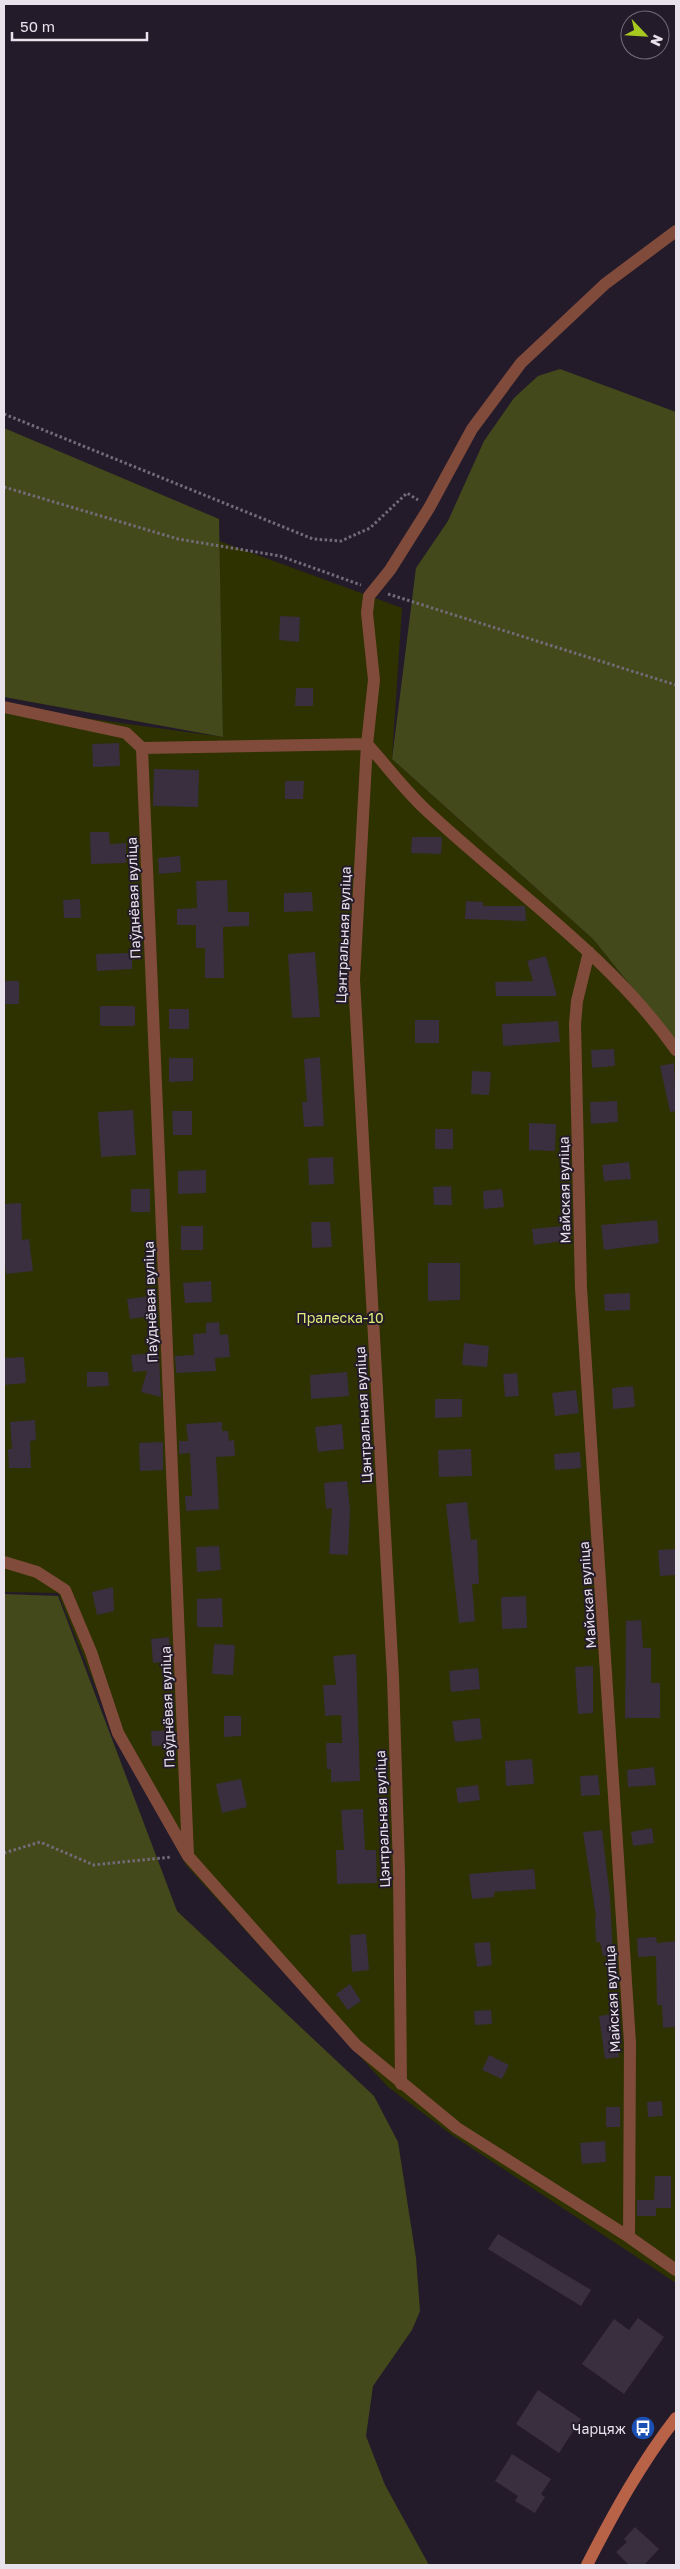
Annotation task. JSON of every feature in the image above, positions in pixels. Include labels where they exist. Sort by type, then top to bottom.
[{"type":"street","points":[[371,593],[390,570],[429,508],[472,429],[521,363],[605,284],[676,231]]},
{"type":"street","name":"Цэнтральная вуліца","points":[[371,593],[367,613],[374,680],[366,744],[354,979],[393,1677],[399,1869],[401,2084]]},
{"type":"street","points":[[4,707],[126,733],[142,748],[366,744],[424,808],[589,952],[654,1019],[676,1050]]},
{"type":"street","name":"Паўднёвая вуліца","points":[[142,748],[188,1856]]},
{"type":"street","name":"Майская вуліца","points":[[589,952],[577,1001],[575,1024],[581,1288],[630,2043],[629,2237]]},
{"type":"street","points":[[4,1562],[37,1572],[65,1590],[91,1652],[118,1733],[188,1856],[356,2045],[456,2128],[629,2237],[676,2270]]},
{"type":"street","points":[[587,2565],[611,2518],[663,2435],[676,2418]]},
{"type":"path","points":[[4,414],[313,539],[341,541],[370,528],[407,493],[429,508]]},
{"type":"path","points":[[4,487],[178,539],[280,556],[371,593],[676,685]]},
{"type":"path","points":[[4,1854],[40,1842],[94,1865],[188,1856]]},
{"type":"green space","points":[[560,369],[676,412],[676,1042],[593,939],[392,759],[416,568],[448,521],[484,441],[514,398],[538,376]]},
{"type":"green space","points":[[4,428],[219,519],[223,737],[4,697]]},
{"type":"green space","name":"Пралеска-10","points":[[219,541],[402,608],[392,759],[593,939],[676,1042],[676,2283],[452,2135],[387,2086],[186,1865],[114,1733],[58,1593],[4,1592],[4,707],[223,737]]},
{"type":"green space","points":[[4,1594],[58,1596],[177,1911],[374,2096],[398,2142],[416,2258],[420,2311],[412,2330],[373,2386],[366,2436],[385,2485],[429,2565],[4,2565]]},
{"type":"building","points":[[280,616],[300,617],[299,642],[279,640]]},
{"type":"building","points":[[296,688],[313,688],[313,706],[295,706]]},
{"type":"building","points":[[119,743],[120,766],[93,767],[92,744]]},
{"type":"building","points":[[154,769],[199,770],[198,807],[153,806]]},
{"type":"building","points":[[285,781],[304,781],[303,799],[285,799]]},
{"type":"building","points":[[90,832],[109,832],[110,844],[126,843],[126,863],[91,864]]},
{"type":"building","points":[[412,837],[442,837],[441,854],[411,853]]},
{"type":"building","points":[[180,856],[181,872],[159,874],[158,858]]},
{"type":"building","points":[[227,880],[228,912],[249,912],[249,926],[223,927],[224,978],[205,978],[205,948],[196,948],[196,925],[177,925],[177,909],[197,908],[196,881]]},
{"type":"building","points":[[312,892],[313,911],[284,912],[284,893]]},
{"type":"building","points":[[80,899],[81,918],[64,918],[63,900]]},
{"type":"building","points":[[466,901],[483,902],[483,906],[525,906],[526,921],[465,919]]},
{"type":"building","points":[[315,952],[320,1017],[292,1018],[288,954]]},
{"type":"building","points":[[132,953],[132,969],[97,971],[96,954]]},
{"type":"building","points":[[546,956],[557,996],[496,996],[495,982],[533,981],[527,961]]},
{"type":"building","points":[[4,981],[19,981],[19,1004],[4,1004]]},
{"type":"building","points":[[100,1006],[135,1006],[135,1026],[100,1026]]},
{"type":"building","points":[[169,1009],[189,1009],[189,1029],[169,1029]]},
{"type":"building","points":[[415,1020],[439,1020],[439,1043],[415,1043]]},
{"type":"building","points":[[558,1021],[560,1042],[503,1046],[502,1024]]},
{"type":"building","points":[[614,1049],[615,1066],[592,1068],[591,1050]]},
{"type":"building","points":[[320,1057],[324,1126],[304,1127],[302,1102],[307,1102],[304,1059]]},
{"type":"building","points":[[169,1058],[193,1058],[193,1081],[169,1082]]},
{"type":"building","points":[[674,1063],[676,1111],[670,1112],[660,1066]]},
{"type":"building","points":[[472,1071],[491,1072],[489,1095],[471,1094]]},
{"type":"building","points":[[617,1101],[618,1122],[591,1124],[590,1102]]},
{"type":"building","points":[[133,1110],[136,1155],[101,1157],[98,1112]]},
{"type":"building","points":[[172,1111],[192,1111],[192,1135],[173,1135]]},
{"type":"building","points":[[529,1123],[556,1124],[555,1151],[529,1150]]},
{"type":"building","points":[[435,1129],[453,1129],[453,1149],[435,1149]]},
{"type":"building","points":[[333,1157],[334,1184],[309,1185],[308,1158]]},
{"type":"building","points":[[629,1162],[631,1179],[604,1181],[602,1165]]},
{"type":"building","points":[[206,1170],[206,1193],[178,1194],[178,1171]]},
{"type":"building","points":[[451,1186],[452,1205],[434,1205],[433,1187]]},
{"type":"building","points":[[131,1189],[150,1189],[150,1212],[131,1212]]},
{"type":"building","points":[[502,1189],[504,1207],[484,1209],[483,1191]]},
{"type":"building","points":[[21,1203],[22,1240],[29,1239],[33,1271],[6,1274],[4,1204]]},
{"type":"building","points":[[657,1220],[659,1243],[604,1250],[601,1225]]},
{"type":"building","points":[[311,1222],[330,1222],[332,1247],[312,1248]]},
{"type":"building","points":[[181,1226],[203,1226],[203,1250],[181,1250]]},
{"type":"building","points":[[562,1226],[563,1241],[534,1245],[532,1229]]},
{"type":"building","points":[[428,1263],[460,1263],[460,1300],[428,1301]]},
{"type":"building","points":[[211,1281],[212,1302],[185,1303],[183,1283]]},
{"type":"building","points":[[630,1293],[630,1310],[605,1311],[604,1294]]},
{"type":"building","points":[[150,1296],[152,1316],[130,1319],[127,1299]]},
{"type":"building","points":[[219,1322],[220,1335],[228,1334],[230,1357],[215,1358],[216,1371],[176,1373],[175,1356],[194,1355],[193,1334],[206,1333],[206,1323]]},
{"type":"building","points":[[464,1343],[489,1346],[487,1367],[462,1365]]},
{"type":"building","points":[[157,1353],[159,1357],[161,1397],[141,1392],[147,1371],[133,1372],[131,1355]]},
{"type":"building","points":[[24,1357],[26,1383],[4,1385],[4,1358]]},
{"type":"building","points":[[87,1372],[108,1372],[109,1386],[87,1387]]},
{"type":"building","points":[[347,1372],[349,1396],[311,1399],[310,1375]]},
{"type":"building","points":[[517,1373],[519,1396],[505,1397],[503,1374]]},
{"type":"building","points":[[633,1386],[635,1407],[613,1409],[612,1388]]},
{"type":"building","points":[[576,1390],[579,1413],[555,1416],[552,1393]]},
{"type":"building","points":[[435,1399],[462,1399],[462,1417],[435,1418]]},
{"type":"building","points":[[35,1420],[36,1440],[30,1441],[31,1468],[9,1468],[8,1449],[12,1449],[10,1422]]},
{"type":"building","points":[[222,1422],[222,1431],[228,1431],[229,1441],[234,1440],[235,1456],[216,1457],[219,1509],[186,1511],[185,1496],[192,1496],[190,1453],[179,1454],[179,1441],[188,1441],[186,1424]]},
{"type":"building","points":[[342,1424],[344,1449],[318,1452],[315,1427]]},
{"type":"building","points":[[163,1442],[163,1470],[140,1471],[139,1443]]},
{"type":"building","points":[[471,1449],[472,1476],[439,1477],[438,1450]]},
{"type":"building","points":[[580,1452],[581,1468],[555,1470],[554,1454]]},
{"type":"building","points":[[347,1481],[350,1510],[348,1555],[329,1554],[332,1508],[326,1509],[324,1483]]},
{"type":"building","points":[[467,1502],[471,1540],[477,1539],[479,1584],[472,1584],[475,1621],[459,1623],[446,1504]]},
{"type":"building","points":[[219,1546],[221,1570],[197,1572],[196,1547]]},
{"type":"building","points":[[676,1549],[676,1575],[660,1576],[658,1550]]},
{"type":"building","points":[[113,1587],[114,1611],[97,1615],[92,1592]]},
{"type":"building","points":[[526,1596],[527,1628],[502,1629],[501,1597]]},
{"type":"building","points":[[222,1598],[223,1627],[197,1627],[197,1599]]},
{"type":"building","points":[[641,1620],[643,1648],[651,1648],[651,1683],[660,1683],[660,1718],[625,1718],[626,1621]]},
{"type":"building","points":[[169,1637],[171,1661],[153,1663],[151,1639]]},
{"type":"building","points":[[214,1644],[235,1645],[233,1675],[212,1674]]},
{"type":"building","points":[[356,1654],[360,1781],[331,1782],[331,1769],[327,1769],[326,1743],[342,1743],[341,1715],[325,1716],[323,1685],[336,1685],[333,1656]]},
{"type":"building","points":[[593,1666],[593,1713],[578,1714],[575,1667]]},
{"type":"building","points":[[478,1668],[480,1689],[451,1692],[449,1671]]},
{"type":"building","points":[[224,1716],[241,1716],[241,1736],[224,1737]]},
{"type":"building","points":[[480,1718],[482,1739],[455,1742],[452,1721]]},
{"type":"building","points":[[175,1730],[175,1745],[152,1746],[151,1731]]},
{"type":"building","points":[[532,1759],[534,1784],[506,1786],[505,1761]]},
{"type":"building","points":[[654,1767],[656,1785],[628,1787],[627,1770]]},
{"type":"building","points":[[598,1775],[600,1795],[581,1796],[580,1776]]},
{"type":"building","points":[[241,1779],[247,1807],[222,1813],[216,1784]]},
{"type":"building","points":[[478,1785],[480,1800],[458,1803],[456,1788]]},
{"type":"building","points":[[363,1809],[365,1850],[376,1850],[377,1883],[337,1884],[336,1850],[344,1850],[341,1810]]},
{"type":"building","points":[[652,1828],[654,1843],[633,1846],[631,1832]]},
{"type":"building","points":[[602,1830],[610,1897],[613,1955],[603,1956],[600,1942],[596,1942],[596,1917],[583,1832]]},
{"type":"building","points":[[534,1869],[536,1889],[494,1892],[494,1897],[472,1899],[469,1874]]},
{"type":"building","points":[[366,1934],[369,1970],[352,1972],[350,1935]]},
{"type":"building","points":[[656,1937],[657,1943],[676,1941],[676,2027],[663,2028],[662,2005],[657,2005],[656,1956],[638,1957],[637,1938]]},
{"type":"building","points":[[490,1942],[492,1965],[477,1967],[474,1943]]},
{"type":"building","points":[[350,1984],[361,2001],[348,2010],[336,1994]]},
{"type":"building","points":[[491,2010],[492,2024],[475,2025],[474,2011]]},
{"type":"building","points":[[612,2014],[619,2057],[605,2059],[599,2016]]},
{"type":"building","points":[[489,2055],[509,2065],[502,2079],[482,2070]]},
{"type":"building","points":[[662,2101],[663,2116],[648,2117],[647,2102]]},
{"type":"building","points":[[606,2107],[620,2107],[620,2127],[606,2127]]},
{"type":"building","points":[[605,2141],[606,2162],[582,2164],[580,2143]]},
{"type":"building","points":[[655,2176],[671,2176],[671,2208],[656,2208],[656,2216],[637,2216],[637,2200],[654,2200]]},
{"type":"building","points":[[498,2234],[591,2290],[581,2306],[488,2249]]},
{"type":"building","points":[[638,2318],[664,2337],[624,2394],[582,2364],[614,2319],[629,2330]]},
{"type":"building","points":[[538,2390],[581,2419],[559,2453],[516,2424]]},
{"type":"building","points":[[512,2454],[551,2479],[541,2494],[545,2497],[535,2513],[515,2501],[518,2496],[495,2481]]},
{"type":"building","points":[[635,2527],[659,2549],[644,2565],[629,2565],[616,2552],[627,2542],[624,2539]]},
{"type":"place","name":"Чарцяж","points":[[643,2428]]}]
